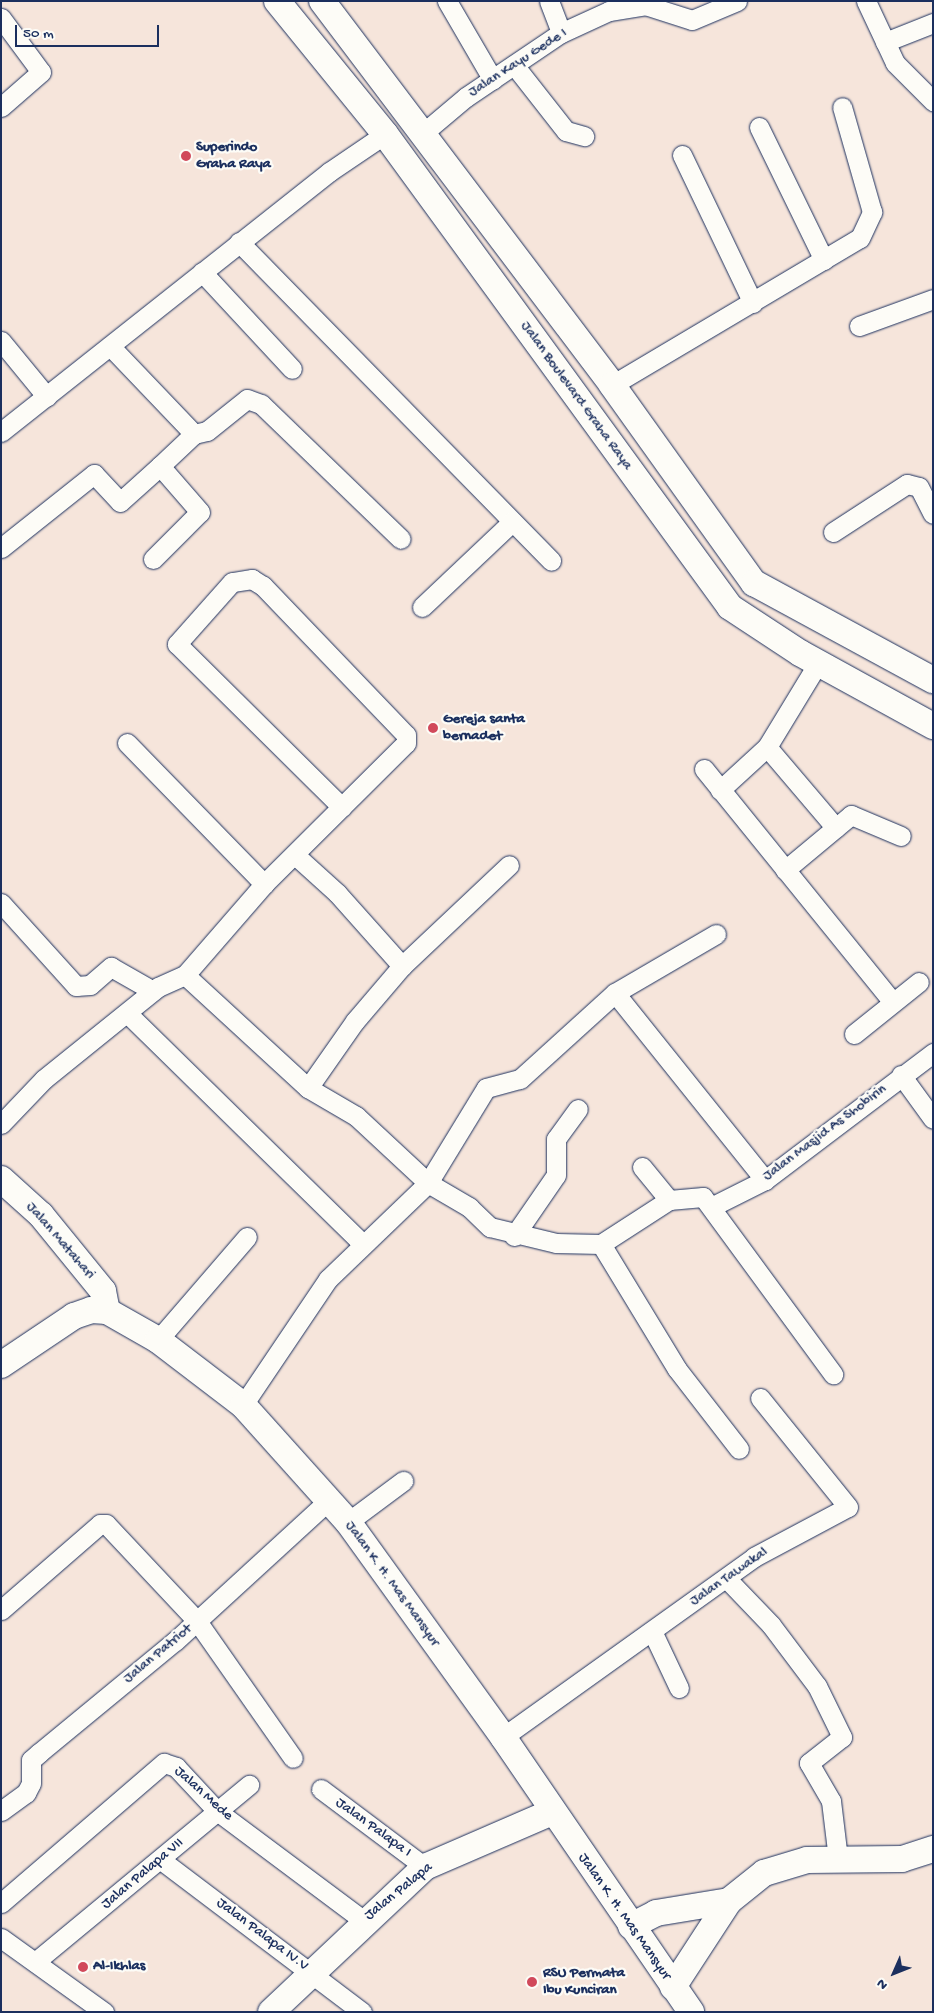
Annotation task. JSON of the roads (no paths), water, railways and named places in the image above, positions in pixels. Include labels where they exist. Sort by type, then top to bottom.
[{"type":"main road","name":"Jalan Boulevard Graha Raya","points":[[277,1],[385,134],[730,607],[818,663],[933,726]]},
{"type":"main road","points":[[322,1],[612,385],[754,583],[933,680]]},
{"type":"main road","points":[[730,607],[754,583]]},
{"type":"main road","name":"Jalan Matahari","points":[[1,1179],[41,1216],[104,1291],[107,1311]]},
{"type":"main road","points":[[1,1365],[74,1316],[91,1310],[107,1311]]},
{"type":"main road","name":"Jalan K. H. Mas Mansyur","points":[[107,1311],[158,1340],[243,1406],[348,1522],[503,1737],[552,1812],[689,2011]]},
{"type":"main road","name":"Jalan Palapa","points":[[271,2012],[364,1921],[425,1866],[552,1812]]},
{"type":"main road","points":[[673,1987],[729,1901],[764,1873],[807,1860],[902,1859],[933,1849]]},
{"type":"main road","points":[[631,1926],[656,1913],[729,1901]]},
{"type":"street","points":[[448,1],[493,80]]},
{"type":"street","points":[[548,1],[561,33]]},
{"type":"street","name":"Jalan Kayu Gede I","points":[[422,134],[466,97],[561,33],[609,11],[646,5],[692,20],[737,1]]},
{"type":"street","points":[[866,1],[895,62],[933,101]]},
{"type":"street","points":[[1,18],[40,72],[1,107]]},
{"type":"street","points":[[885,42],[933,24]]},
{"type":"street","points":[[514,65],[566,131],[584,136]]},
{"type":"street","points":[[612,385],[860,238],[872,212],[842,107]]},
{"type":"street","points":[[759,127],[824,260]]},
{"type":"street","points":[[1,432],[239,242],[385,134]]},
{"type":"street","points":[[682,155],[753,303]]},
{"type":"street","points":[[239,242],[551,561]]},
{"type":"street","points":[[202,272],[292,369]]},
{"type":"street","points":[[859,326],[933,299]]},
{"type":"street","points":[[1,341],[47,397]]},
{"type":"street","points":[[110,346],[194,434]]},
{"type":"street","points":[[1,548],[94,474],[120,502],[194,434],[207,431],[246,399],[261,404],[401,539]]},
{"type":"street","points":[[153,559],[200,512],[160,466]]},
{"type":"street","points":[[833,532],[908,484],[919,487],[933,514]]},
{"type":"street","points":[[422,607],[512,522]]},
{"type":"street","points":[[1,1124],[44,1079],[128,1014],[153,991],[186,975],[264,884],[401,752],[406,735],[263,586],[252,579],[232,582],[177,644],[342,807]]},
{"type":"street","points":[[720,790],[767,748],[818,663]]},
{"type":"street","points":[[127,744],[264,884]]},
{"type":"street","points":[[767,748],[836,828]]},
{"type":"street","points":[[704,770],[893,1002]]},
{"type":"street","points":[[785,870],[851,815],[902,836]]},
{"type":"street","points":[[295,855],[337,893],[402,966]]},
{"type":"street","points":[[308,1088],[355,1021],[402,966],[509,865]]},
{"type":"street","points":[[1,903],[76,986],[90,985],[112,967],[153,991]]},
{"type":"street","points":[[243,1406],[328,1279],[428,1184],[486,1088],[520,1079],[615,993],[716,934]]},
{"type":"street","points":[[186,975],[308,1088],[356,1116],[428,1184],[470,1207],[490,1227],[514,1236],[601,1244],[670,1200],[696,1194],[713,1206],[833,1374]]},
{"type":"street","points":[[854,1034],[919,982]]},
{"type":"street","points":[[615,993],[765,1180]]},
{"type":"street","points":[[128,1014],[363,1244]]},
{"type":"street","name":"Jalan Masjid As Shobirin","points":[[713,1206],[765,1180],[901,1075],[933,1053]]},
{"type":"street","points":[[901,1075],[933,1119]]},
{"type":"street","points":[[514,1236],[556,1175],[556,1139],[578,1109]]},
{"type":"street","points":[[642,1167],[670,1200]]},
{"type":"street","points":[[158,1340],[247,1237]]},
{"type":"street","points":[[601,1244],[677,1369],[739,1449]]},
{"type":"street","name":"Jalan Tawakal","points":[[503,1737],[761,1553],[848,1508],[760,1398]]},
{"type":"street","points":[[348,1522],[404,1481]]},
{"type":"street","name":"Jalan Patriot","points":[[1,1811],[29,1789],[31,1760],[197,1621],[329,1500]]},
{"type":"street","points":[[1,1610],[104,1523],[197,1621],[293,1758]]},
{"type":"street","points":[[726,1578],[771,1625],[817,1686],[842,1737],[809,1763],[831,1800],[838,1859]]},
{"type":"street","points":[[652,1631],[679,1688]]},
{"type":"street","name":"Jalan Mede","points":[[1,1903],[164,1763],[176,1767],[217,1811],[364,1921]]},
{"type":"street","name":"Jalan Palapa VII","points":[[35,1962],[161,1860],[249,1785]]},
{"type":"street","name":"Jalan Palapa I","points":[[321,1789],[425,1866]]},
{"type":"street","name":"Jalan Palapa IV.V","points":[[161,1860],[313,1973],[362,2012]]},
{"type":"street","points":[[1,1938],[104,2012]]},
{"type":"place","name":"Superindo Graha Raya","points":[[186,156]]},
{"type":"place","name":"Gereja santa bernadet","points":[[433,728]]},
{"type":"place","name":"Al-Ikhlas","points":[[83,1967]]},
{"type":"place","name":"RSU Permata Ibu Kunciran","points":[[532,1982]]}]
